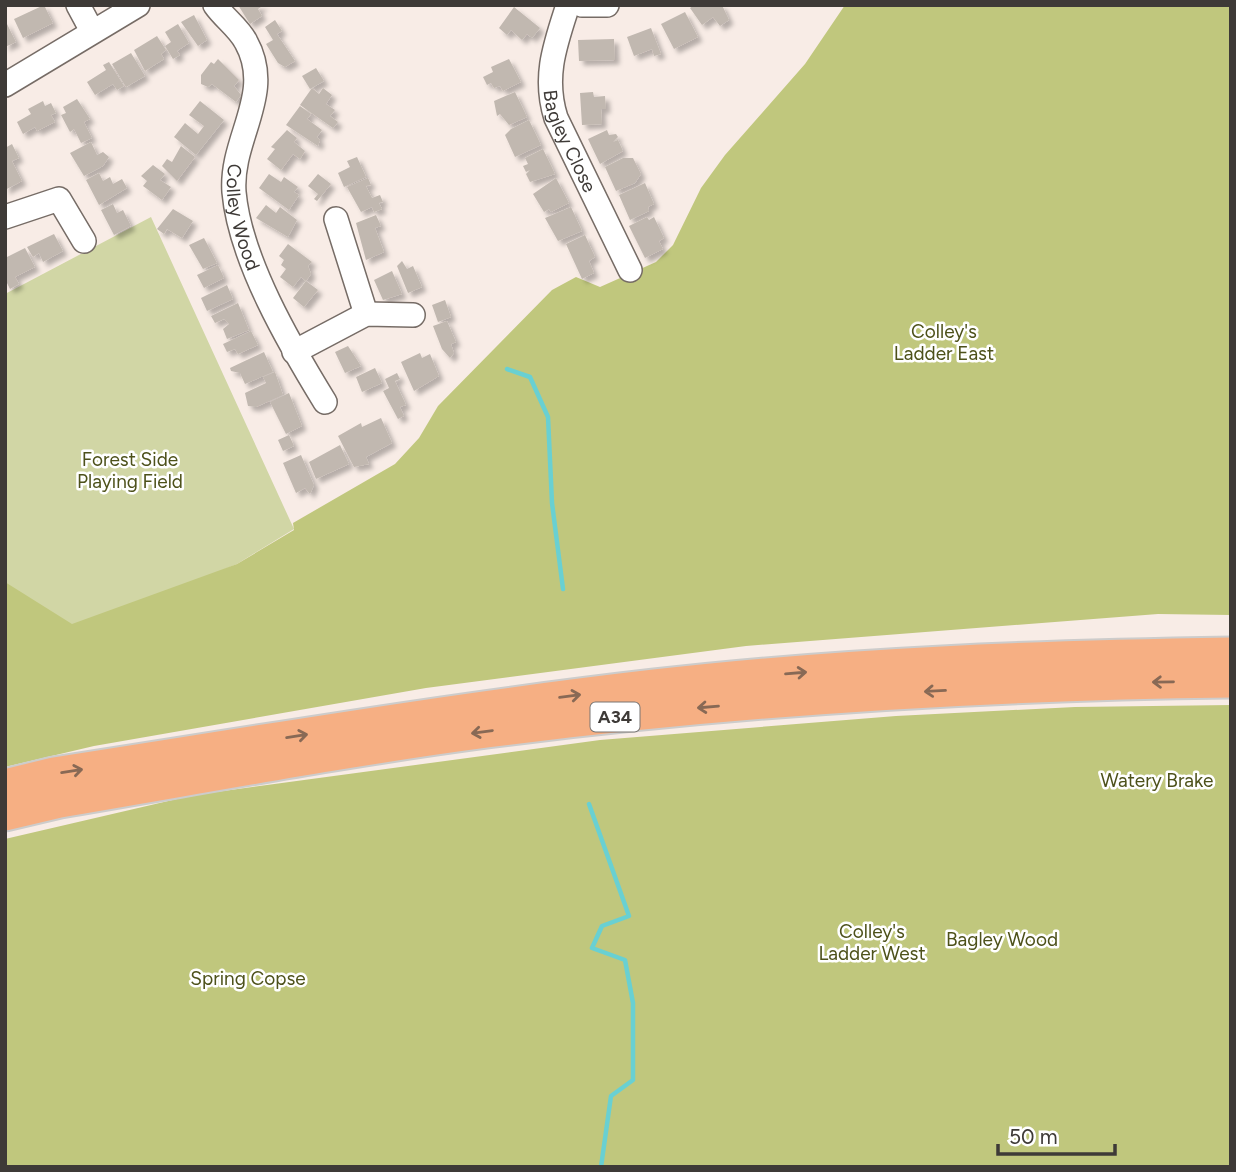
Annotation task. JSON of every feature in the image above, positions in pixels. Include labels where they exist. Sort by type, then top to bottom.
[{"type":"highway","name":"A34","points":[[5,786],[54,774],[483,707],[657,685],[833,670],[1085,656],[1231,653]]},
{"type":"highway","name":"A34","points":[[5,814],[86,796],[472,734],[657,712],[834,696],[1084,683],[1231,681]]},
{"type":"street","points":[[78,5],[92,31]]},
{"type":"street","points":[[5,85],[138,5]]},
{"type":"street","name":"Colley Wood","points":[[215,5],[245,39],[257,67],[257,94],[237,155],[234,192],[240,224],[294,352],[326,402]]},
{"type":"street","name":"Bagley Close","points":[[568,5],[553,49],[549,96],[556,118],[630,270]]},
{"type":"street","points":[[582,5],[607,5]]},
{"type":"street","points":[[5,217],[59,199],[84,241]]},
{"type":"street","points":[[336,219],[366,314]]},
{"type":"street","points":[[294,352],[366,314],[413,315]]},
{"type":"green space","name":"Colley's Ladder East","points":[[845,5],[1231,5],[1231,615],[1158,614],[746,646],[426,688],[94,746],[5,767],[5,582],[72,624],[237,564],[294,530],[293,523],[395,464],[419,438],[438,406],[552,290],[576,277],[600,287],[656,262],[673,245],[701,188],[725,155],[805,64]]},
{"type":"green space","name":"Forest Side Playing Field","points":[[151,217],[294,529],[237,564],[189,584],[5,767],[5,294]]},
{"type":"green space","name":"Bagley Wood","points":[[1231,705],[1231,1167],[5,1167],[5,839],[194,795],[600,740],[896,716],[1075,707]]},
{"type":"building","points":[[44,5],[53,23],[23,38],[14,19]]},
{"type":"building","points":[[238,5],[264,5],[258,9],[262,16],[250,24]]},
{"type":"building","points":[[694,5],[722,5],[729,20],[720,26],[713,17],[702,25],[690,8]]},
{"type":"building","points":[[514,7],[540,28],[532,38],[527,34],[522,40],[511,30],[507,35],[499,28]]},
{"type":"building","points":[[685,12],[698,37],[674,49],[661,24]]},
{"type":"building","points":[[194,15],[207,40],[198,46],[181,22]]},
{"type":"building","points":[[5,20],[16,42],[5,47]]},
{"type":"building","points":[[275,20],[282,31],[277,34],[295,61],[285,67],[278,63],[266,44],[273,40],[265,27]]},
{"type":"building","points":[[178,24],[189,43],[177,51],[180,55],[173,59],[165,46],[171,42],[165,32]]},
{"type":"building","points":[[651,28],[661,54],[654,56],[652,49],[634,56],[627,37]]},
{"type":"building","points":[[157,36],[166,50],[161,54],[164,59],[145,71],[134,50]]},
{"type":"building","points":[[614,39],[615,60],[579,61],[578,40]]},
{"type":"building","points":[[131,53],[145,76],[126,87],[112,64]]},
{"type":"building","points":[[218,59],[239,80],[234,86],[241,95],[236,102],[212,84],[208,87],[201,84],[201,75],[211,62],[214,64]]},
{"type":"building","points":[[509,59],[521,82],[503,91],[500,86],[494,88],[491,83],[487,85],[483,77],[493,72],[491,67]]},
{"type":"building","points":[[109,62],[124,86],[117,90],[113,84],[95,95],[87,82],[106,70],[103,65]]},
{"type":"building","points":[[316,68],[324,81],[310,89],[302,76]]},
{"type":"building","points":[[312,88],[319,94],[323,88],[332,95],[326,104],[335,110],[330,116],[338,122],[333,128],[300,105]]},
{"type":"building","points":[[515,92],[527,117],[509,125],[500,114],[497,116],[494,101]]},
{"type":"building","points":[[593,92],[594,97],[605,96],[606,109],[601,109],[602,124],[582,125],[580,93]]},
{"type":"building","points":[[77,99],[90,119],[84,122],[92,138],[81,143],[74,129],[70,132],[61,115],[66,113],[63,107]]},
{"type":"building","points":[[43,101],[45,106],[51,103],[56,113],[51,115],[55,122],[37,131],[35,127],[23,134],[17,122],[31,114],[28,109]]},
{"type":"building","points":[[200,101],[224,120],[196,155],[174,137],[185,123],[198,134],[204,126],[189,115]]},
{"type":"building","points":[[300,106],[311,114],[307,119],[322,130],[317,137],[320,140],[318,146],[286,125]]},
{"type":"building","points":[[529,120],[541,145],[515,157],[505,135]]},
{"type":"building","points":[[287,130],[297,138],[294,142],[305,151],[300,159],[293,154],[281,170],[267,159],[275,149],[271,147]]},
{"type":"building","points":[[607,130],[609,135],[616,134],[618,137],[613,142],[618,140],[623,151],[600,164],[588,139]]},
{"type":"building","points":[[91,142],[97,155],[103,152],[109,157],[103,166],[84,176],[70,153]]},
{"type":"building","points":[[12,144],[19,158],[12,161],[22,181],[5,190],[5,148]]},
{"type":"building","points":[[181,146],[195,157],[177,181],[162,166],[167,159],[172,162]]},
{"type":"building","points":[[543,149],[555,174],[530,182],[526,174],[530,170],[526,172],[523,166],[528,164],[525,158]]},
{"type":"building","points":[[357,157],[366,177],[344,187],[338,173],[350,167],[347,161]]},
{"type":"building","points":[[623,158],[633,158],[641,174],[635,183],[616,191],[605,167]]},
{"type":"building","points":[[153,165],[165,174],[160,180],[171,187],[162,200],[143,186],[147,181],[141,176]]},
{"type":"building","points":[[99,173],[103,181],[110,177],[113,184],[122,179],[127,188],[99,205],[86,180]]},
{"type":"building","points":[[269,174],[281,182],[284,177],[298,187],[294,192],[299,195],[289,210],[259,188]]},
{"type":"building","points":[[318,174],[331,184],[317,201],[314,199],[318,194],[308,186]]},
{"type":"building","points":[[368,178],[371,185],[366,186],[372,198],[380,195],[383,202],[379,203],[382,209],[374,212],[372,207],[361,212],[347,187]]},
{"type":"building","points":[[556,178],[569,203],[551,212],[549,209],[544,212],[533,194]]},
{"type":"building","points":[[645,183],[654,204],[648,207],[649,211],[630,220],[619,195]]},
{"type":"building","points":[[113,204],[117,213],[123,210],[131,226],[114,235],[101,210]]},
{"type":"building","points":[[266,205],[276,213],[280,207],[297,220],[288,237],[256,218]]},
{"type":"building","points":[[571,207],[582,231],[558,241],[545,218]]},
{"type":"building","points":[[173,209],[193,221],[182,238],[167,229],[164,234],[157,229]]},
{"type":"building","points":[[376,215],[381,226],[375,228],[384,252],[366,260],[356,223]]},
{"type":"building","points":[[647,217],[649,220],[654,217],[664,238],[659,241],[663,249],[645,258],[629,226]]},
{"type":"building","points":[[54,234],[63,251],[43,262],[39,253],[33,257],[27,247]]},
{"type":"building","points":[[585,235],[595,257],[589,261],[594,273],[582,279],[566,244]]},
{"type":"building","points":[[204,238],[217,263],[203,269],[189,245]]},
{"type":"building","points":[[288,244],[312,262],[308,266],[311,274],[306,281],[301,277],[293,287],[280,277],[286,269],[281,265],[284,260],[279,256]]},
{"type":"building","points":[[25,248],[35,267],[15,277],[19,284],[10,289],[5,279],[5,258]]},
{"type":"building","points":[[402,261],[407,269],[413,266],[422,287],[408,293],[397,266]]},
{"type":"building","points":[[218,265],[224,278],[204,288],[197,275]]},
{"type":"building","points":[[392,271],[402,294],[383,300],[374,280]]},
{"type":"building","points":[[306,281],[318,290],[304,307],[293,298]]},
{"type":"building","points":[[227,285],[233,299],[207,311],[201,298]]},
{"type":"building","points":[[445,300],[451,317],[438,322],[432,305]]},
{"type":"building","points":[[238,303],[249,330],[227,339],[223,329],[229,324],[224,319],[215,323],[211,316]]},
{"type":"building","points":[[447,321],[456,342],[451,344],[454,353],[450,358],[442,349],[433,326]]},
{"type":"building","points":[[251,331],[258,345],[238,354],[235,349],[227,352],[223,344]]},
{"type":"building","points":[[348,346],[361,366],[345,373],[335,352]]},
{"type":"building","points":[[264,352],[273,372],[245,384],[240,373],[231,371],[230,368]]},
{"type":"building","points":[[420,353],[422,358],[430,354],[439,376],[414,391],[401,362]]},
{"type":"building","points":[[375,368],[382,383],[362,392],[356,377]]},
{"type":"building","points":[[275,372],[283,395],[256,407],[248,406],[245,393],[266,383],[263,377]]},
{"type":"building","points":[[397,373],[400,379],[395,381],[406,405],[400,407],[404,416],[398,419],[383,391],[389,388],[385,379]]},
{"type":"building","points":[[289,393],[302,426],[286,434],[270,402]]},
{"type":"building","points":[[381,418],[392,443],[366,457],[369,464],[354,467],[338,436],[361,423],[362,427]]},
{"type":"building","points":[[289,435],[294,446],[283,451],[278,440]]},
{"type":"building","points":[[340,445],[349,464],[316,479],[309,462]]},
{"type":"building","points":[[301,455],[314,485],[310,494],[305,488],[296,493],[283,463]]},
{"type":"waterway","points":[[507,369],[530,377],[548,417],[552,503],[563,589]]},
{"type":"waterway","points":[[589,804],[629,916],[602,926],[592,948],[625,960],[633,1003],[633,1080],[611,1096],[601,1167]]},
{"type":"park label","name":"Watery Brake","points":[[1157,780]]},
{"type":"park label","name":"Colley's Ladder West","points":[[872,942]]},
{"type":"park label","name":"Spring Copse","points":[[248,978]]}]
